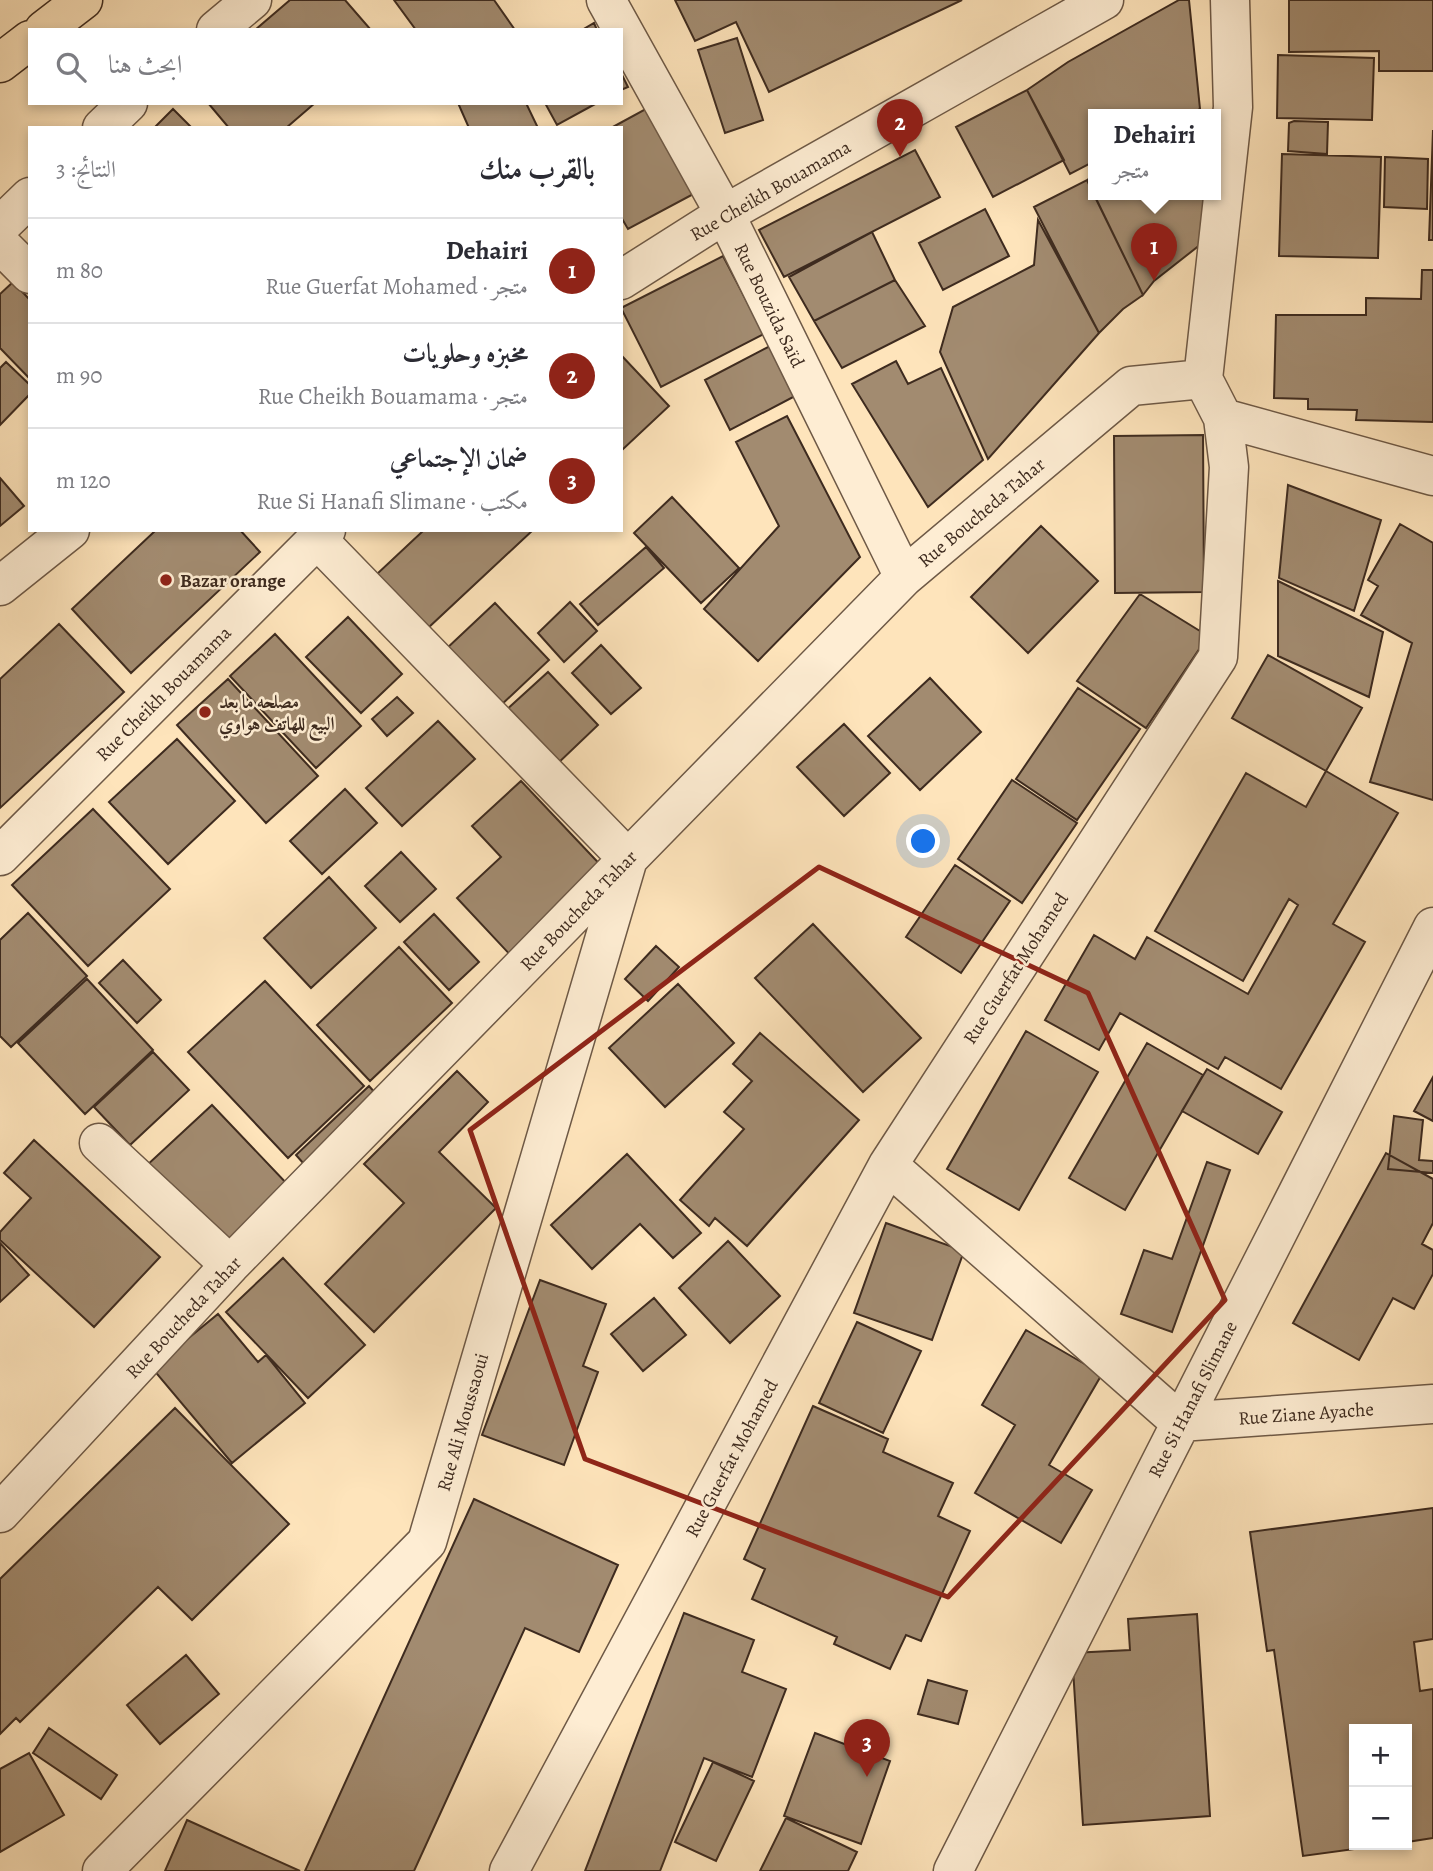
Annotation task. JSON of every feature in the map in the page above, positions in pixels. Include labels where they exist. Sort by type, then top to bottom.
[{"type":"main road","points":[[47,28],[83,0]]},
{"type":"main road","points":[[0,63],[28,42]]},
{"type":"street","points":[[218,28],[252,0]]},
{"type":"street","name":"Rue Bouzida Saïd","points":[[606,0],[622,28]]},
{"type":"street","name":"Rue Cheikh Bouamama","points":[[623,279],[725,214],[1104,0]]},
{"type":"street","points":[[1203,379],[1233,107],[1230,0]]},
{"type":"street","name":"Rue Bouzida Saïd","points":[[623,31],[725,214],[904,577]]},
{"type":"street","points":[[104,126],[126,105]]},
{"type":"street","points":[[0,226],[28,199]]},
{"type":"street","points":[[0,244],[28,272]]},
{"type":"street","name":"Rue Guerfat Mohamed","points":[[509,1871],[888,1165],[1217,657],[1229,467],[1223,418],[1203,379]]},
{"type":"street","name":"Rue Boucheda Tahar","points":[[0,1513],[230,1265],[904,577],[1131,386],[1203,379]]},
{"type":"street","points":[[1223,418],[1433,477]]},
{"type":"street","points":[[0,586],[68,532]]},
{"type":"street","points":[[322,535],[628,859]]},
{"type":"street","name":"Rue Cheikh Bouamama","points":[[0,856],[322,535]]},
{"type":"street","name":"Rue Ali Moussaoui","points":[[102,1871],[426,1542],[628,859]]},
{"type":"street","name":"Rue Si Hanafi Slimane","points":[[953,1871],[1433,928]]},
{"type":"street","points":[[99,1143],[230,1265]]},
{"type":"street","points":[[888,1165],[1180,1422]]},
{"type":"street","name":"Rue Ziane Ayache","points":[[1180,1422],[1433,1404]]},
{"type":"highlighted area","points":[[819,867],[1088,993],[1225,1300],[948,1597],[585,1459],[470,1130]]},
{"type":"building","points":[[290,0],[345,0],[369,28],[257,28]]},
{"type":"building","points":[[394,0],[494,0],[514,28],[415,28]]},
{"type":"building","points":[[675,0],[962,0],[769,92],[736,22],[695,41]]},
{"type":"building","points":[[1179,0],[1189,0],[1200,109],[1088,109],[1088,165],[1070,174],[1027,90],[1068,62]]},
{"type":"building","points":[[1289,0],[1433,0],[1433,71],[1379,71],[1379,51],[1289,52]]},
{"type":"building","points":[[737,38],[763,120],[725,133],[698,50]]},
{"type":"building","points":[[1278,55],[1374,58],[1372,120],[1277,118]]},
{"type":"building","points":[[1027,90],[1064,160],[993,197],[956,127]]},
{"type":"building","points":[[210,105],[313,105],[288,126],[227,126]]},
{"type":"building","points":[[459,105],[527,105],[537,126],[468,126]]},
{"type":"building","points":[[546,105],[593,105],[557,125]]},
{"type":"building","points":[[653,105],[699,191],[628,229],[623,220],[623,126],[615,126]]},
{"type":"building","points":[[173,109],[190,126],[156,126]]},
{"type":"building","points":[[1328,122],[1327,154],[1288,151],[1289,123]]},
{"type":"building","points":[[1433,130],[1433,240],[1429,240]]},
{"type":"building","points":[[915,150],[940,197],[784,277],[759,230]]},
{"type":"building","points":[[1282,154],[1381,157],[1378,258],[1279,256]]},
{"type":"building","points":[[1385,157],[1428,159],[1427,209],[1384,207]]},
{"type":"building","points":[[1087,180],[1088,200],[1097,200],[1143,295],[1123,309],[1099,333],[1034,207]]},
{"type":"building","points":[[1096,200],[1207,200],[1210,237],[1154,281],[1143,295]]},
{"type":"building","points":[[985,209],[1009,256],[943,290],[919,243]]},
{"type":"building","points":[[1038,220],[1099,333],[988,459],[940,352],[953,307],[1034,265]]},
{"type":"building","points":[[872,232],[895,280],[814,321],[789,277]]},
{"type":"building","points":[[723,256],[764,334],[661,387],[623,312],[623,307]]},
{"type":"building","points":[[1422,270],[1433,270],[1433,422],[1356,420],[1357,410],[1308,409],[1308,399],[1274,398],[1276,315],[1366,315],[1366,298],[1421,299]]},
{"type":"building","points":[[895,280],[925,326],[842,368],[814,321]]},
{"type":"building","points":[[13,282],[28,298],[28,377],[0,348],[0,294]]},
{"type":"building","points":[[772,345],[797,395],[730,430],[705,380]]},
{"type":"building","points":[[623,357],[669,406],[623,449]]},
{"type":"building","points":[[896,361],[908,384],[941,368],[983,460],[928,507],[852,384]]},
{"type":"building","points":[[6,362],[28,383],[28,396],[0,425],[0,368]]},
{"type":"building","points":[[787,416],[860,557],[758,661],[704,609],[779,526],[736,442]]},
{"type":"building","points":[[1203,435],[1204,592],[1115,593],[1114,436]]},
{"type":"building","points":[[0,478],[24,506],[0,526]]},
{"type":"building","points":[[1288,485],[1381,520],[1354,611],[1279,578]]},
{"type":"building","points":[[672,497],[739,568],[701,603],[634,533]]},
{"type":"building","points":[[1400,524],[1433,543],[1433,800],[1370,782],[1412,643],[1361,615],[1378,586],[1368,580]]},
{"type":"building","points":[[1041,526],[1098,581],[1028,653],[971,597]]},
{"type":"building","name":"Bazar orange","points":[[154,532],[242,532],[260,552],[131,673],[72,609]]},
{"type":"building","points":[[422,532],[531,532],[428,628],[377,574]]},
{"type":"building","points":[[646,547],[664,568],[598,625],[580,604]]},
{"type":"building","points":[[1278,581],[1383,632],[1369,697],[1278,656]]},
{"type":"building","points":[[1140,594],[1208,636],[1146,728],[1077,681]]},
{"type":"building","points":[[570,602],[597,631],[564,662],[538,633]]},
{"type":"building","points":[[495,603],[549,660],[499,707],[445,650]]},
{"type":"building","points":[[348,617],[402,674],[361,713],[306,657]]},
{"type":"building","points":[[59,624],[124,692],[0,808],[0,679]]},
{"type":"building","points":[[275,634],[361,726],[316,768],[230,676]]},
{"type":"building","points":[[601,645],[641,688],[611,714],[572,673]]},
{"type":"building","points":[[1268,655],[1362,708],[1326,771],[1232,718]]},
{"type":"building","points":[[548,672],[598,725],[554,767],[503,713]]},
{"type":"building","points":[[930,678],[981,732],[920,790],[868,736]]},
{"type":"building","points":[[228,679],[318,776],[266,823],[177,725]]},
{"type":"building","points":[[1078,688],[1140,729],[1077,820],[1016,779]]},
{"type":"building","points":[[397,697],[413,713],[387,736],[372,719]]},
{"type":"building","points":[[438,721],[475,759],[402,826],[366,788]]},
{"type":"building","points":[[844,724],[890,773],[844,816],[797,767]]},
{"type":"building","points":[[177,739],[235,801],[168,864],[109,802]]},
{"type":"building","points":[[1326,771],[1398,813],[1333,924],[1365,942],[1281,1089],[1225,1057],[1218,1069],[1120,1013],[1099,1050],[1045,1020],[1094,935],[1135,959],[1147,937],[1248,994],[1298,905],[1289,899],[1243,981],[1155,931],[1246,773],[1306,807]]},
{"type":"building","points":[[1012,780],[1077,823],[1022,903],[958,859]]},
{"type":"building","points":[[521,781],[609,874],[516,961],[457,898],[501,857],[472,826]]},
{"type":"building","points":[[345,789],[377,823],[322,874],[290,841]]},
{"type":"building","points":[[93,809],[170,889],[88,966],[12,885]]},
{"type":"building","points":[[401,852],[436,889],[400,922],[365,886]]},
{"type":"building","points":[[955,865],[1010,901],[961,973],[906,937]]},
{"type":"building","points":[[329,877],[376,928],[311,988],[264,938]]},
{"type":"building","points":[[28,913],[87,976],[11,1047],[0,1036],[0,940]]},
{"type":"building","points":[[434,914],[479,962],[449,990],[404,942]]},
{"type":"building","points":[[813,924],[921,1038],[863,1092],[755,978]]},
{"type":"building","points":[[656,946],[679,967],[648,1001],[625,979]]},
{"type":"building","points":[[399,947],[452,1003],[370,1081],[317,1025]]},
{"type":"building","points":[[123,960],[161,1000],[137,1023],[99,983]]},
{"type":"building","points":[[87,979],[153,1050],[85,1114],[18,1043]]},
{"type":"building","points":[[265,981],[364,1086],[288,1158],[188,1052]]},
{"type":"building","points":[[678,984],[734,1043],[665,1107],[609,1048]]},
{"type":"building","points":[[1026,1031],[1098,1072],[1019,1210],[947,1169]]},
{"type":"building","points":[[760,1033],[859,1120],[747,1246],[715,1218],[709,1226],[680,1200],[744,1129],[724,1112],[752,1081],[733,1064]]},
{"type":"building","points":[[1147,1043],[1203,1075],[1125,1210],[1069,1178]]},
{"type":"building","points":[[153,1052],[189,1090],[130,1145],[94,1107]]},
{"type":"building","points":[[1207,1069],[1282,1112],[1258,1154],[1182,1111]]},
{"type":"building","points":[[457,1071],[488,1102],[439,1152],[496,1208],[374,1332],[325,1284],[404,1203],[364,1164]]},
{"type":"building","points":[[1433,1077],[1433,1121],[1414,1111]]},
{"type":"building","points":[[369,1086],[384,1103],[311,1172],[296,1155]]},
{"type":"building","points":[[212,1105],[290,1187],[223,1250],[145,1167]]},
{"type":"building","points":[[1394,1116],[1423,1120],[1419,1160],[1433,1161],[1433,1173],[1388,1169]]},
{"type":"building","points":[[34,1140],[160,1257],[94,1327],[0,1240],[0,1232],[31,1198],[4,1173]]},
{"type":"building","points":[[1386,1153],[1433,1179],[1433,1223],[1422,1244],[1433,1250],[1433,1274],[1414,1309],[1393,1298],[1359,1360],[1293,1323]]},
{"type":"building","points":[[627,1154],[701,1233],[673,1258],[640,1224],[592,1269],[551,1225]]},
{"type":"building","points":[[1207,1162],[1230,1170],[1172,1332],[1121,1314],[1144,1250],[1172,1259]]},
{"type":"building","points":[[886,1223],[964,1251],[932,1340],[854,1313]]},
{"type":"building","points":[[728,1241],[780,1296],[730,1343],[679,1288]]},
{"type":"building","points":[[0,1243],[29,1275],[0,1302]]},
{"type":"building","points":[[283,1258],[365,1345],[308,1398],[226,1312]]},
{"type":"building","points":[[540,1280],[606,1304],[583,1366],[598,1372],[564,1465],[482,1435]]},
{"type":"building","points":[[654,1298],[686,1335],[643,1371],[611,1334]]},
{"type":"building","points":[[218,1314],[258,1362],[266,1355],[305,1403],[232,1463],[152,1368]]},
{"type":"building","points":[[857,1322],[921,1351],[883,1433],[819,1403]]},
{"type":"building","points":[[1026,1330],[1102,1374],[1049,1465],[1092,1490],[1061,1543],[975,1493],[1015,1425],[982,1405]]},
{"type":"building","points":[[813,1406],[888,1439],[883,1452],[953,1483],[938,1516],[970,1531],[921,1641],[906,1635],[890,1669],[834,1644],[837,1637],[752,1599],[765,1569],[744,1559]]},
{"type":"building","points":[[175,1408],[289,1524],[192,1620],[158,1587],[20,1722],[16,1718],[0,1734],[0,1579]]},
{"type":"building","points":[[474,1499],[618,1565],[579,1652],[525,1628],[414,1871],[305,1871]]},
{"type":"building","points":[[1433,1508],[1433,1639],[1414,1642],[1420,1691],[1433,1689],[1433,1838],[1412,1841],[1412,1724],[1349,1724],[1349,1850],[1303,1856],[1274,1650],[1267,1651],[1250,1532]]},
{"type":"building","points":[[684,1613],[754,1640],[742,1672],[786,1689],[752,1777],[704,1758],[660,1871],[585,1871]]},
{"type":"building","points":[[1197,1614],[1210,1816],[1083,1825],[1072,1653],[1130,1650],[1128,1619]]},
{"type":"building","points":[[186,1655],[219,1694],[160,1744],[127,1705]]},
{"type":"building","points":[[928,1680],[967,1691],[958,1724],[918,1714]]},
{"type":"building","points":[[49,1728],[117,1775],[101,1799],[33,1753]]},
{"type":"building","points":[[815,1733],[890,1761],[861,1844],[784,1816]]},
{"type":"building","points":[[29,1753],[64,1815],[0,1852],[0,1769]]},
{"type":"building","points":[[713,1762],[754,1781],[716,1861],[675,1842]]},
{"type":"building","points":[[786,1818],[857,1852],[848,1871],[760,1871]]},
{"type":"building","points":[[187,1820],[300,1871],[165,1871]]},
{"type":"place","name":"مخبزه وحلويات","points":[[900,157]]},
{"type":"place","name":"Dehairi","points":[[1154,281]]},
{"type":"place","name":"Bazar orange","points":[[166,580]]},
{"type":"place","name":"مصلحه ما بعد البيع للهاتف هواوي","points":[[205,712]]},
{"type":"place","name":"ضمان الإجتماعي","points":[[867,1777]]}]
